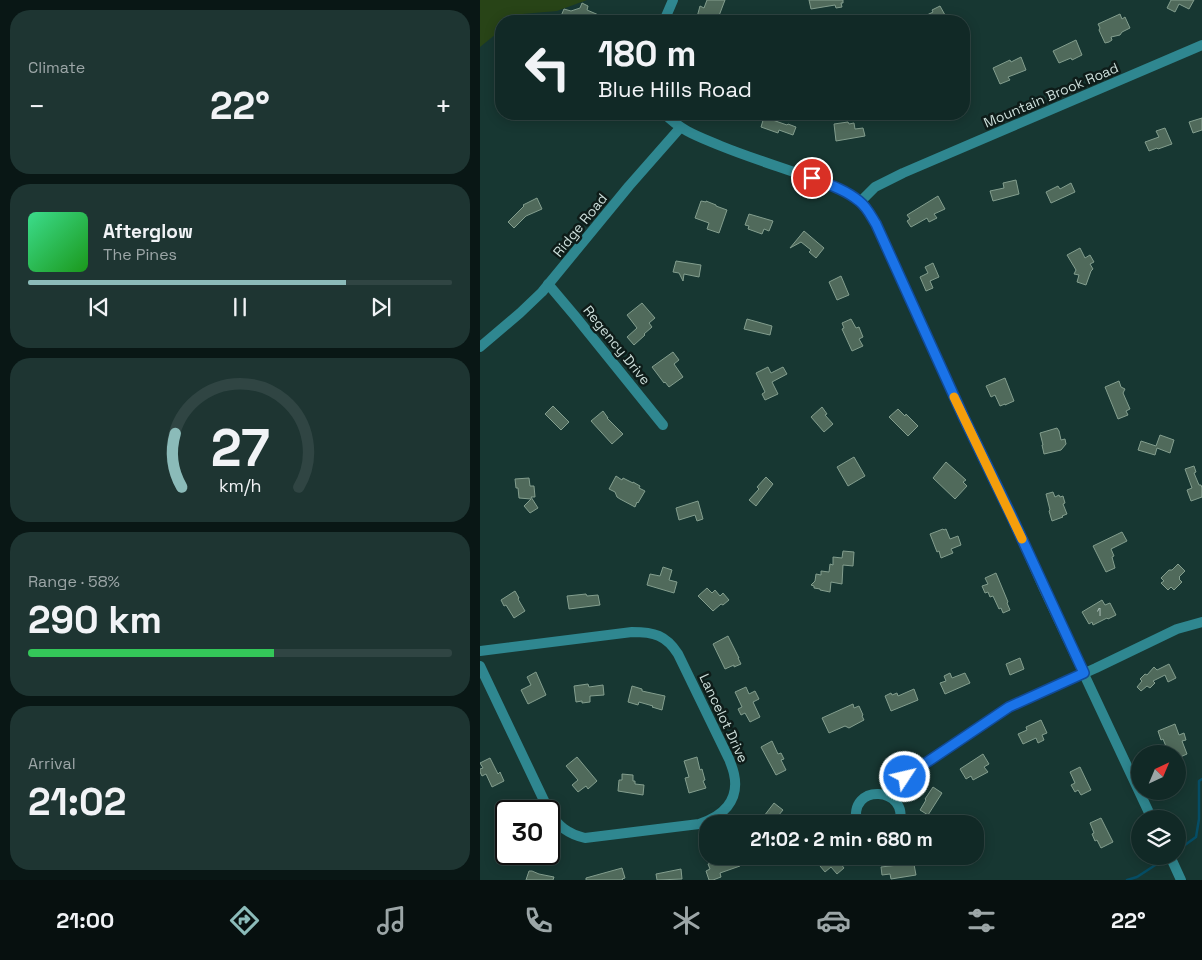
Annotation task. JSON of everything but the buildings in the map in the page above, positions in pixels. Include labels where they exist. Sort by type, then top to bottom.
[{"type":"street","points":[[667,15],[673,0]]},
{"type":"street","name":"Mountain Brook Road","points":[[860,202],[875,187],[903,173],[1202,45]]},
{"type":"street","points":[[671,120],[680,128],[696,136],[825,183],[847,193],[866,208],[876,224],[964,418],[1148,810]]},
{"type":"street","name":"Ridge Road","points":[[480,347],[520,313],[548,284],[680,128]]},
{"type":"street","name":"Regency Drive","points":[[548,284],[663,425]]},
{"type":"street","points":[[887,795],[905,777],[1009,707],[1177,629],[1202,622]]},
{"type":"street","name":"Lancelot Drive","points":[[480,651],[632,632],[644,632],[660,636],[672,644],[678,654],[729,759],[734,774],[735,789],[733,796],[730,804],[720,814],[706,822],[585,838],[560,827]]},
{"type":"street","name":"Lancelot Drive","points":[[480,666],[544,800]]},
{"type":"street","points":[[855,815],[856,808],[865,797],[880,793],[893,799],[898,805],[900,815]]},
{"type":"street","points":[[1174,865],[1181,880]]},
{"type":"green space","points":[[480,0],[587,0],[557,11],[521,15],[495,15],[495,35],[480,47]]},
{"type":"waterway","points":[[1186,844],[1196,837],[1199,819],[1199,781],[1202,779]]},
{"type":"waterway","points":[[1127,880],[1137,877],[1155,865]]},
{"type":"slow traffic","points":[[954,397],[1022,539]]},
{"type":"route","points":[[812,178],[852,196],[866,208],[876,224],[964,418],[1084,673],[1009,707],[905,777]]}]
